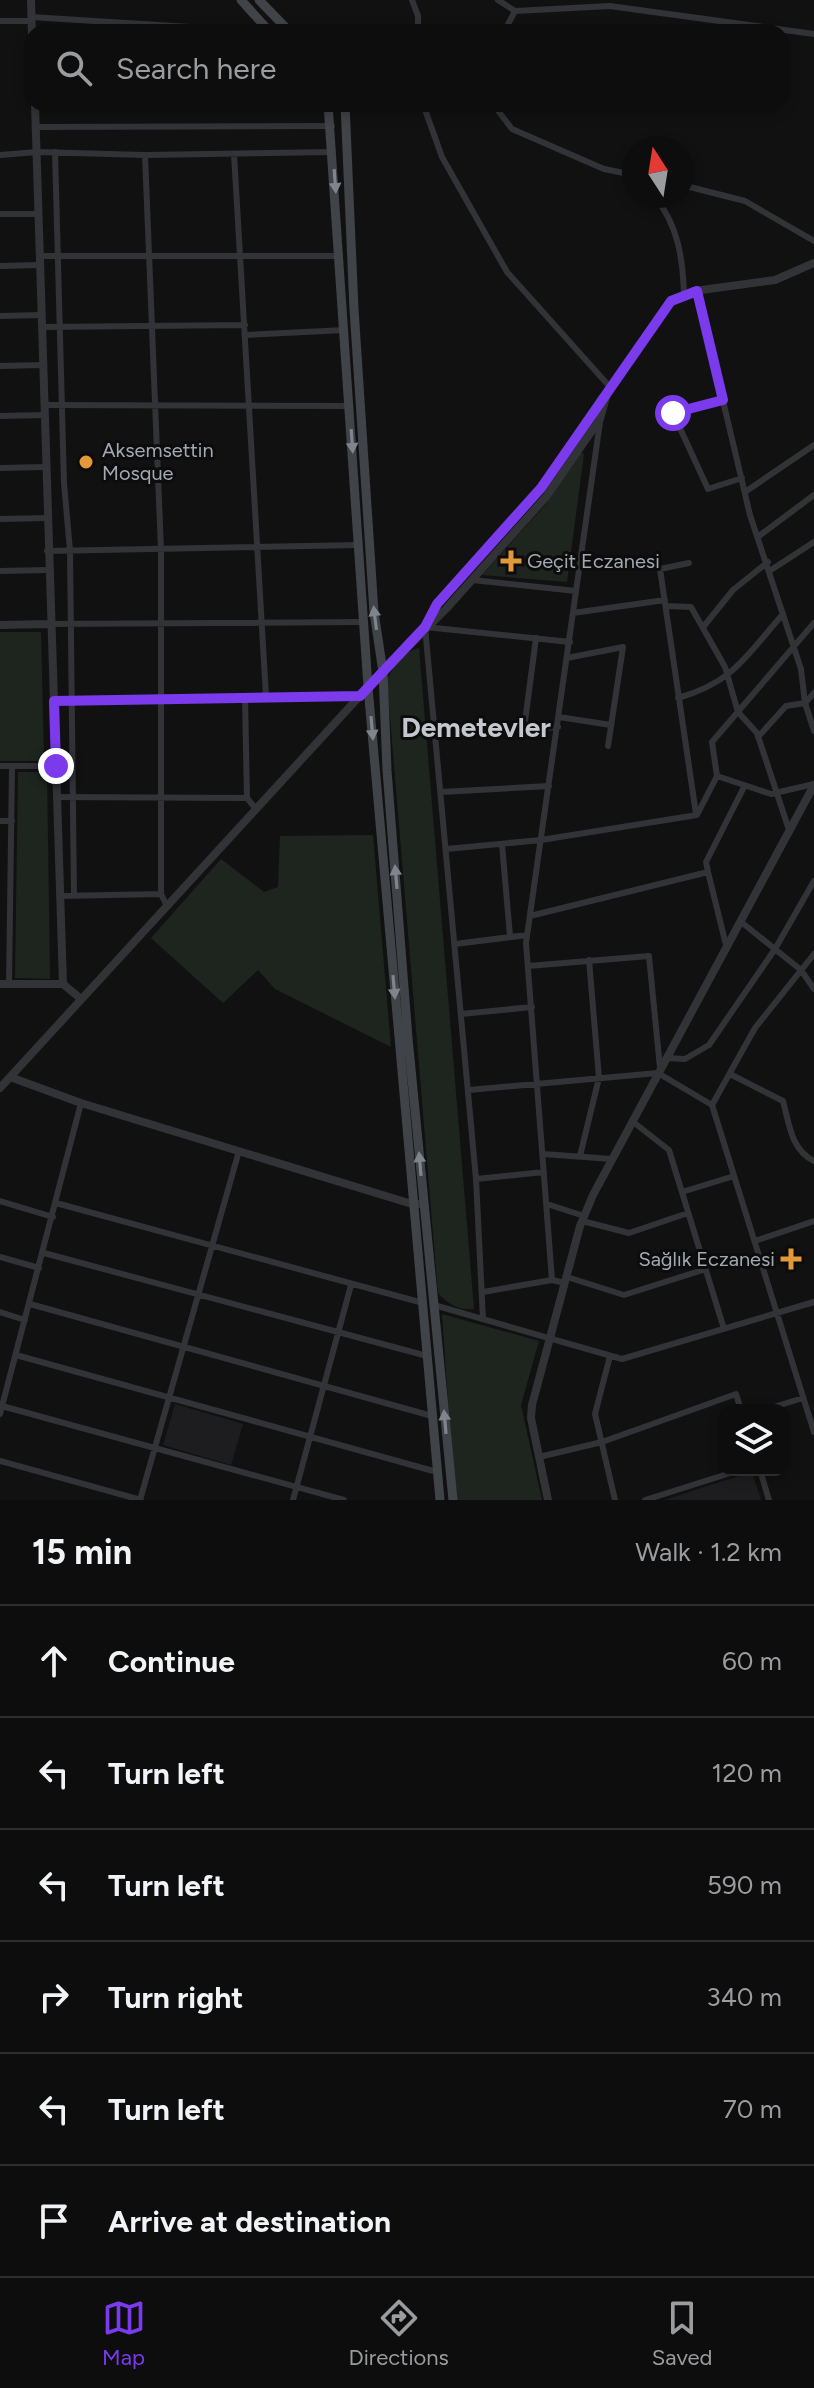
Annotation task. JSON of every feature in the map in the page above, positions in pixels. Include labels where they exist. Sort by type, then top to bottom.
[{"type":"main road","points":[[241,0],[263,24]]},
{"type":"main road","points":[[259,0],[282,24]]},
{"type":"main road","points":[[329,112],[368,687],[440,1500]]},
{"type":"main road","points":[[345,112],[354,309],[374,612],[383,672],[387,770],[453,1500]]},
{"type":"street","points":[[31,0],[31,24]]},
{"type":"street","points":[[412,0],[418,24]]},
{"type":"street","points":[[498,0],[515,11],[610,6],[741,24]]},
{"type":"street","points":[[508,24],[515,11]]},
{"type":"street","points":[[0,21],[31,19],[124,24]]},
{"type":"street","points":[[790,31],[814,34]]},
{"type":"street","points":[[36,112],[47,551],[63,984]]},
{"type":"street","points":[[426,112],[442,157],[507,272],[609,389]]},
{"type":"street","points":[[499,112],[512,129],[604,169],[622,173]]},
{"type":"street","points":[[37,127],[332,126]]},
{"type":"street","points":[[0,155],[37,152],[145,155],[334,152]]},
{"type":"street","points":[[55,152],[64,483],[70,551],[74,895]]},
{"type":"street","points":[[234,154],[266,696]]},
{"type":"street","points":[[145,155],[161,550],[161,894],[167,906]]},
{"type":"street","points":[[694,188],[745,201],[814,241]]},
{"type":"street","points":[[665,208],[677,236],[684,295]]},
{"type":"street","points":[[0,214],[39,214]]},
{"type":"street","points":[[0,266],[57,256],[340,256]]},
{"type":"street","points":[[483,1319],[469,1090],[425,627],[437,604],[541,488],[671,301],[697,291],[775,280],[812,266]]},
{"type":"street","points":[[697,291],[745,492],[801,669],[805,703],[814,731]]},
{"type":"street","points":[[0,316],[42,315]]},
{"type":"street","points":[[43,327],[245,325]]},
{"type":"street","points":[[245,335],[345,330]]},
{"type":"street","points":[[0,366],[43,365]]},
{"type":"street","points":[[552,1280],[527,935],[600,419],[609,389]]},
{"type":"street","points":[[723,400],[673,413],[708,489],[742,478]]},
{"type":"street","points":[[0,416],[62,405],[350,406]]},
{"type":"street","points":[[0,1088],[368,687],[472,580],[546,497],[600,419]]},
{"type":"street","points":[[745,492],[814,445]]},
{"type":"street","points":[[0,468],[46,467]]},
{"type":"street","points":[[46,483],[64,483]]},
{"type":"street","points":[[759,536],[814,495]]},
{"type":"street","points":[[0,519],[47,518]]},
{"type":"street","points":[[771,570],[814,542]]},
{"type":"street","points":[[47,551],[359,545]]},
{"type":"street","points":[[704,626],[733,590],[768,562]]},
{"type":"street","points":[[689,563],[660,569],[697,815]]},
{"type":"street","points":[[0,571],[48,570]]},
{"type":"street","points":[[472,580],[576,591]]},
{"type":"street","points":[[573,613],[665,603],[691,607],[704,626],[728,678],[738,712],[758,737],[789,830]]},
{"type":"street","points":[[678,698],[710,689],[728,678],[783,614]]},
{"type":"street","points":[[0,625],[364,622]]},
{"type":"street","points":[[697,815],[717,776],[712,742],[814,623]]},
{"type":"street","points":[[425,627],[570,642]]},
{"type":"street","points":[[524,729],[536,638]]},
{"type":"street","points":[[567,658],[623,647],[608,746]]},
{"type":"street","points":[[758,737],[786,706],[805,703],[814,693]]},
{"type":"street","points":[[54,701],[360,696]]},
{"type":"street","points":[[245,697],[247,798],[256,809]]},
{"type":"street","points":[[559,717],[611,725]]},
{"type":"street","points":[[436,736],[558,727]]},
{"type":"street","points":[[0,766],[56,766]]},
{"type":"street","points":[[12,766],[10,928],[4,984],[63,984],[81,999]]},
{"type":"street","points":[[717,776],[727,777],[744,787],[775,793],[814,784]]},
{"type":"street","points":[[548,1500],[531,1418],[532,1405],[583,1218],[814,784]]},
{"type":"street","points":[[441,792],[549,786]]},
{"type":"street","points":[[726,945],[706,862],[744,787]]},
{"type":"street","points":[[57,797],[247,798]]},
{"type":"street","points":[[446,849],[541,840],[697,815]]},
{"type":"street","points":[[0,821],[12,821]]},
{"type":"street","points":[[502,844],[510,936]]},
{"type":"street","points":[[530,916],[708,872]]},
{"type":"street","points":[[0,874],[11,874]]},
{"type":"street","points":[[666,1058],[685,1059],[709,1045],[775,949],[814,881]]},
{"type":"street","points":[[60,896],[161,894]]},
{"type":"street","points":[[740,921],[801,970],[814,989]]},
{"type":"street","points":[[0,928],[10,928]]},
{"type":"street","points":[[455,944],[527,935]]},
{"type":"street","points":[[712,1105],[755,1028],[814,954]]},
{"type":"street","points":[[528,966],[649,956],[659,1071]]},
{"type":"street","points":[[580,1156],[599,1078],[589,960]]},
{"type":"street","points":[[461,1014],[532,1007]]},
{"type":"street","points":[[469,1090],[659,1071],[712,1105],[814,1432]]},
{"type":"street","points":[[730,1074],[783,1101],[794,1143],[804,1157],[814,1161]]},
{"type":"street","points":[[0,1078],[10,1077],[81,1103],[412,1204],[424,1204]]},
{"type":"street","points":[[0,1414],[81,1103]]},
{"type":"street","points":[[632,1121],[669,1150],[724,1329]]},
{"type":"street","points":[[0,1461],[140,1500],[239,1151]]},
{"type":"street","points":[[543,1154],[612,1159]]},
{"type":"street","points":[[476,1179],[544,1172]]},
{"type":"street","points":[[682,1192],[734,1176]]},
{"type":"street","points":[[0,1201],[53,1217]]},
{"type":"street","points":[[56,1203],[423,1303]]},
{"type":"street","points":[[547,1204],[629,1233],[688,1213]]},
{"type":"street","points":[[755,1241],[814,1221]]},
{"type":"street","points":[[44,1253],[339,1335],[427,1356]]},
{"type":"street","points":[[0,1257],[39,1268]]},
{"type":"street","points":[[483,1292],[566,1280],[624,1295],[706,1269]]},
{"type":"street","points":[[293,1500],[351,1285]]},
{"type":"street","points":[[434,1305],[549,1341],[622,1359],[814,1302]]},
{"type":"street","points":[[30,1304],[432,1416]]},
{"type":"street","points":[[0,1312],[25,1320]]},
{"type":"street","points":[[16,1355],[437,1472]]},
{"type":"street","points":[[610,1356],[595,1414],[615,1500]]},
{"type":"street","points":[[539,1457],[602,1442],[736,1394],[739,1404]]},
{"type":"street","points":[[784,1404],[803,1398]]},
{"type":"street","points":[[2,1406],[344,1500]]},
{"type":"street","points":[[645,1500],[721,1476]]},
{"type":"street","points":[[762,1476],[769,1500]]},
{"type":"shaded area","points":[[580,452],[584,454],[567,582],[482,575],[546,504]]},
{"type":"shaded area","points":[[0,632],[41,632],[44,761],[0,761]]},
{"type":"shaded area","points":[[419,648],[474,1309],[454,1306],[438,1293],[387,681],[399,660]]},
{"type":"shaded area","points":[[18,772],[47,772],[50,979],[15,978]]},
{"type":"shaded area","points":[[373,835],[391,1047],[275,989],[258,970],[223,1003],[151,938],[221,859],[264,892],[278,887],[280,836]]},
{"type":"shaded area","points":[[442,1314],[539,1341],[521,1405],[542,1500],[455,1500]]},
{"type":"shaded area","points":[[175,1404],[243,1424],[231,1465],[163,1445]]},
{"type":"shaded area","points":[[739,1476],[753,1476],[761,1500],[665,1500]]},
{"type":"place","name":"Aksemsettin Mosque","points":[[86,462]]},
{"type":"place","name":"Geçit Eczanesi","points":[[511,561]]},
{"type":"place","name":"Sağlık Eczanesi","points":[[791,1259]]},
{"type":"district","name":"Demetevler","points":[[476,727]]},
{"type":"route","points":[[56,766],[54,701],[360,696],[425,627],[437,604],[541,488],[671,301],[697,291],[723,400],[673,413]]}]
